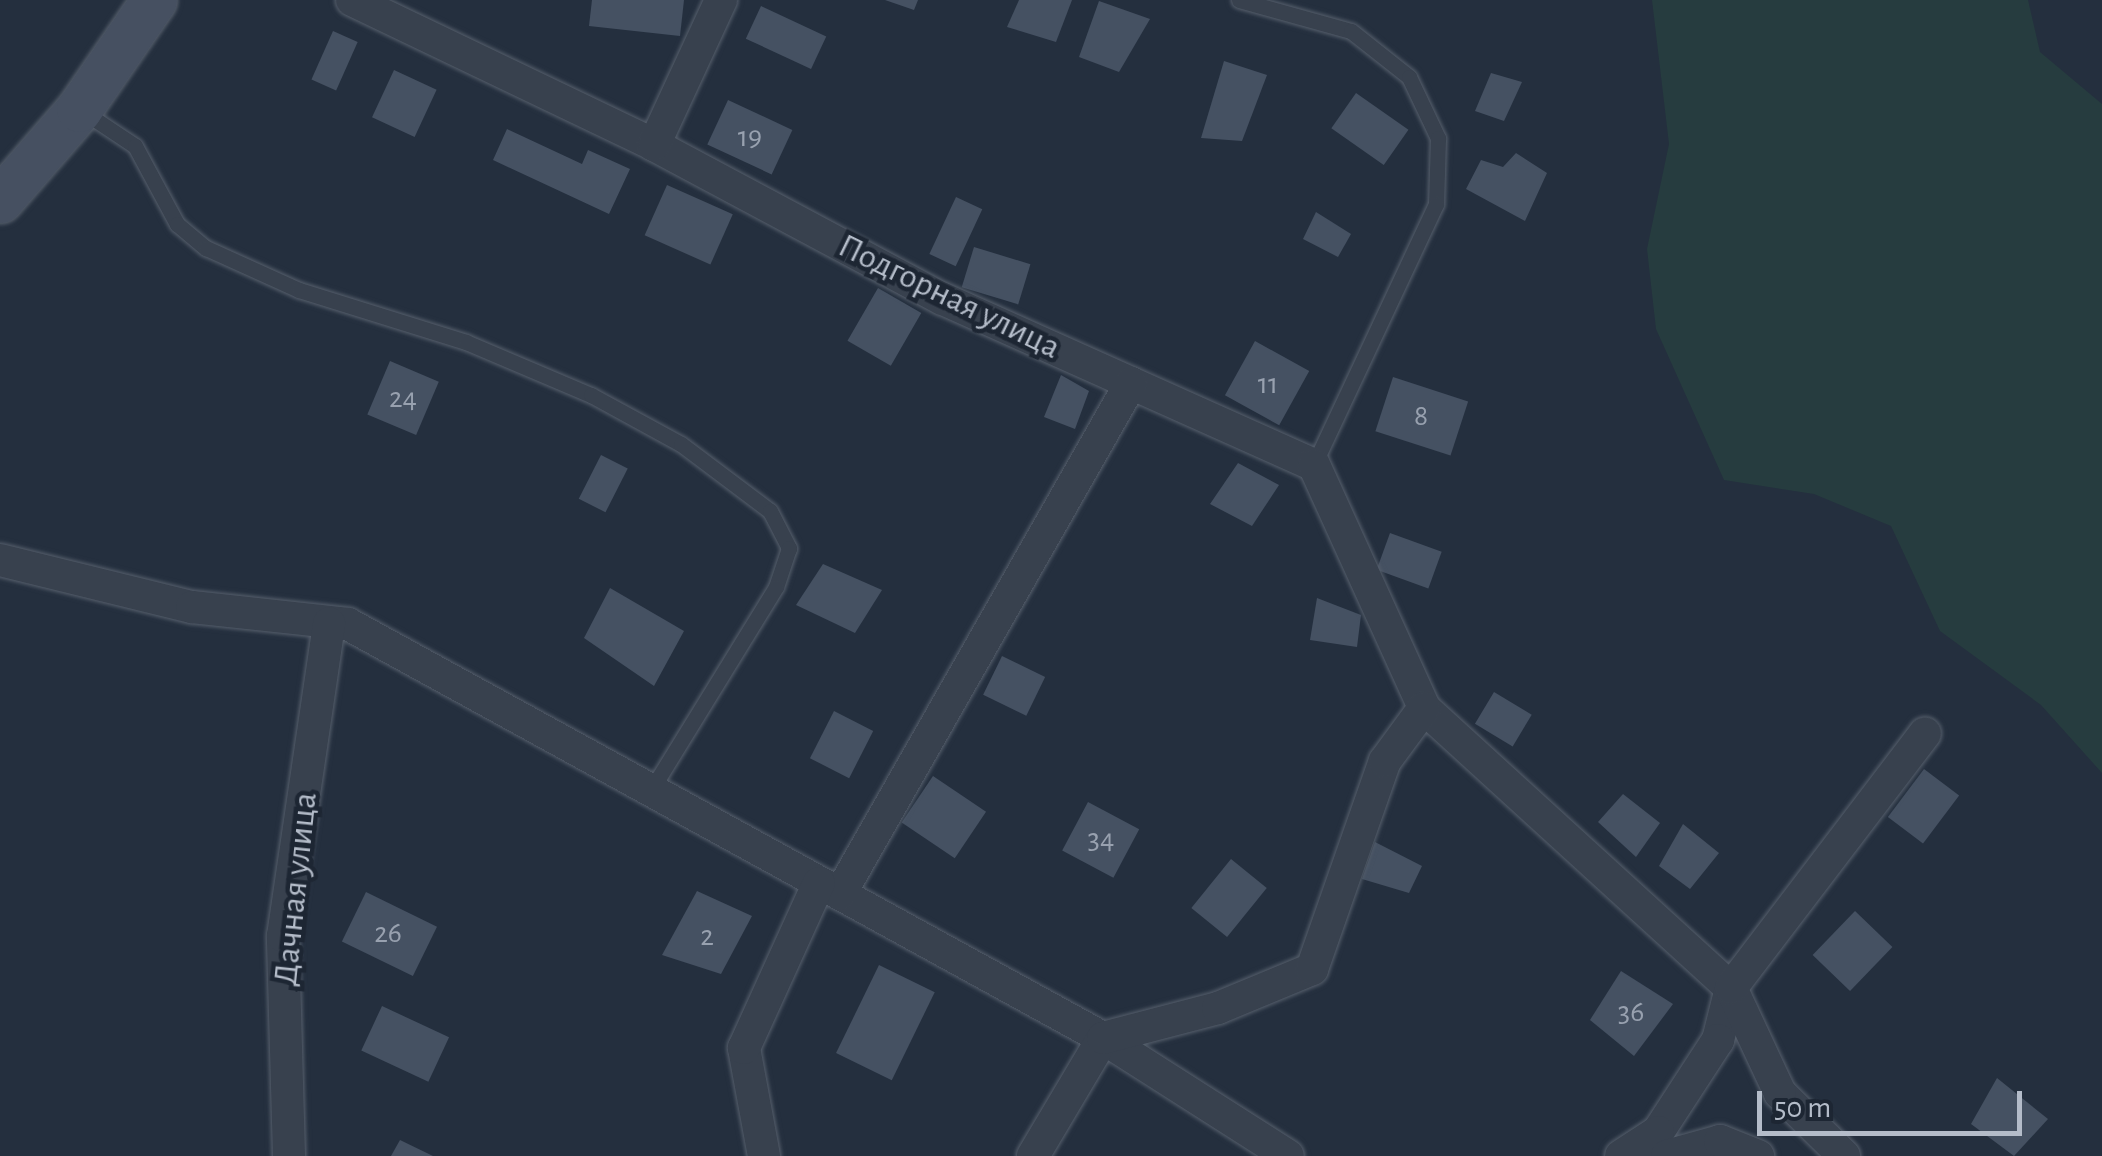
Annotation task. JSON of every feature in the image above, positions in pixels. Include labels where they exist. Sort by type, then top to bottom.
[{"type":"street","points":[[0,200],[80,109],[154,0]]},
{"type":"street","name":"Подгорная улица","points":[[352,0],[654,145],[943,299],[1314,466]]},
{"type":"street","points":[[654,145],[721,0]]},
{"type":"street","points":[[764,1156],[744,1048],[830,888],[1131,383]]},
{"type":"street","points":[[1314,466],[1424,708],[1731,988],[1780,1093],[1844,1156]]},
{"type":"street","points":[[0,560],[192,606],[348,624],[653,787],[1103,1038],[1288,1156]]},
{"type":"street","name":"Дачная улица","points":[[288,1156],[283,936],[329,624]]},
{"type":"street","points":[[1033,1156],[1103,1038],[1218,1008],[1312,969],[1385,761],[1424,708]]},
{"type":"street","points":[[1621,1156],[1658,1132],[1718,1040],[1731,988],[1925,732]]},
{"type":"street","points":[[1667,1156],[1720,1141],[1758,1156]]},
{"type":"lane","points":[[1239,0],[1351,31],[1409,77],[1438,138],[1436,204],[1314,466]]},
{"type":"lane","points":[[80,109],[135,146],[177,224],[206,248],[299,290],[466,342],[591,395],[681,444],[770,511],[790,548],[776,587],[653,787]]},
{"type":"green space","points":[[1652,0],[2028,0],[2040,52],[2102,104],[2102,773],[2041,705],[1940,631],[1891,526],[1814,494],[1724,480],[1656,329],[1647,249],[1669,144]]},
{"type":"building","points":[[592,0],[684,0],[680,36],[589,26]]},
{"type":"building","points":[[885,0],[918,0],[914,10]]},
{"type":"building","points":[[1019,0],[1072,0],[1056,42],[1007,27]]},
{"type":"building","points":[[1099,1],[1150,19],[1119,72],[1079,57]]},
{"type":"building","points":[[761,6],[826,36],[811,69],[746,39]]},
{"type":"building","points":[[333,31],[358,42],[336,90],[311,79]]},
{"type":"building","points":[[1224,61],[1267,75],[1242,141],[1201,138]]},
{"type":"building","points":[[394,70],[437,90],[415,137],[372,117]]},
{"type":"building","points":[[1491,73],[1522,82],[1504,121],[1475,111]]},
{"type":"building","points":[[1356,93],[1408,130],[1384,165],[1331,128]]},
{"type":"building","points":[[728,100],[792,130],[772,174],[707,144]]},
{"type":"building","points":[[507,129],[582,164],[588,150],[630,169],[609,214],[493,160]]},
{"type":"building","points":[[1516,153],[1547,173],[1525,221],[1466,189],[1481,160],[1503,167]]},
{"type":"building","points":[[667,185],[733,214],[710,265],[645,235]]},
{"type":"building","points":[[956,197],[982,209],[956,266],[929,254]]},
{"type":"building","points":[[1316,212],[1351,234],[1338,257],[1303,239]]},
{"type":"building","points":[[974,247],[1030,264],[1018,304],[962,287]]},
{"type":"building","points":[[878,288],[921,313],[891,366],[848,341]]},
{"type":"building","points":[[1255,341],[1309,371],[1279,425],[1225,395]]},
{"type":"building","points":[[390,361],[439,382],[416,435],[367,414]]},
{"type":"building","points":[[1061,375],[1089,391],[1075,429],[1044,417]]},
{"type":"building","points":[[1393,377],[1468,401],[1451,456],[1375,431]]},
{"type":"building","points":[[601,455],[628,469],[605,512],[579,499]]},
{"type":"building","points":[[1238,463],[1279,485],[1252,526],[1210,504]]},
{"type":"building","points":[[1390,533],[1442,552],[1428,588],[1377,570]]},
{"type":"building","points":[[823,564],[882,590],[855,633],[796,605]]},
{"type":"building","points":[[610,588],[684,631],[654,686],[584,638]]},
{"type":"building","points":[[1317,598],[1361,615],[1357,647],[1310,640]]},
{"type":"building","points":[[1002,656],[1045,677],[1026,716],[983,695]]},
{"type":"building","points":[[1494,692],[1532,715],[1513,746],[1475,724]]},
{"type":"building","points":[[834,711],[873,731],[849,778],[810,758]]},
{"type":"building","points":[[1924,769],[1959,795],[1923,843],[1888,817]]},
{"type":"building","points":[[933,776],[986,812],[955,858],[902,822]]},
{"type":"building","points":[[1623,794],[1660,823],[1636,857],[1598,822]]},
{"type":"building","points":[[1088,802],[1139,829],[1113,878],[1062,851]]},
{"type":"building","points":[[1683,824],[1719,853],[1690,889],[1659,866]]},
{"type":"building","points":[[1375,842],[1422,866],[1409,893],[1362,879]]},
{"type":"building","points":[[1231,859],[1267,888],[1227,937],[1191,908]]},
{"type":"building","points":[[697,891],[752,916],[721,974],[662,955]]},
{"type":"building","points":[[366,892],[437,927],[413,976],[342,941]]},
{"type":"building","points":[[1855,911],[1892,947],[1850,991],[1813,955]]},
{"type":"building","points":[[879,965],[935,992],[892,1080],[836,1053]]},
{"type":"building","points":[[1621,971],[1673,1004],[1634,1056],[1590,1020]]},
{"type":"building","points":[[382,1006],[449,1037],[428,1082],[361,1050]]},
{"type":"building","points":[[1997,1078],[2048,1119],[2014,1156],[1971,1124]]},
{"type":"building","points":[[400,1140],[433,1156],[391,1156]]}]
